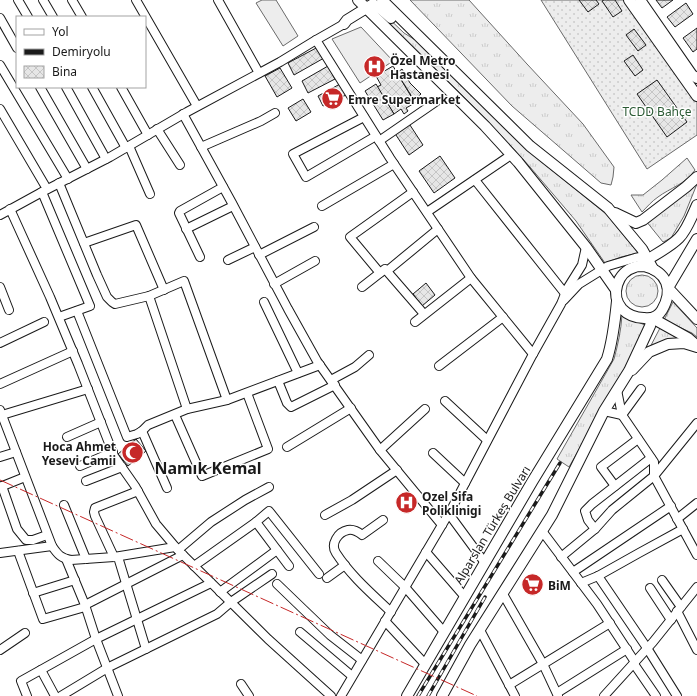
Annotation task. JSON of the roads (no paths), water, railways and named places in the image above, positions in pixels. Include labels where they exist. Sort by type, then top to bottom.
[{"type":"main road","points":[[356,17],[358,7],[357,0],[374,5],[420,37],[530,146],[587,190],[611,211],[642,250],[653,269]]},
{"type":"main road","points":[[629,0],[697,96]]},
{"type":"main road","points":[[640,0],[692,75],[697,78]]},
{"type":"main road","points":[[344,24],[347,20],[356,17],[374,5]]},
{"type":"main road","points":[[374,5],[378,20],[485,126],[513,157],[586,247],[616,290]]},
{"type":"main road","points":[[356,17],[378,20]]},
{"type":"main road","points":[[611,211],[636,223],[643,220],[697,177]]},
{"type":"main road","points":[[697,205],[679,238],[635,267],[627,270],[621,276],[616,290],[617,301],[622,309],[628,314],[636,318],[652,318],[688,338],[697,346]]},
{"type":"main road","points":[[668,288],[697,239]]},
{"type":"main road","points":[[442,696],[470,645],[552,515],[604,411],[625,378],[650,326],[652,318],[661,311],[668,296],[668,288],[665,279],[659,272],[644,266],[635,267]]},
{"type":"main road","points":[[668,288],[697,319]]},
{"type":"main road","name":"Alparslan Türkeş Bulvarı","points":[[407,696],[532,482],[607,360],[611,347],[617,301]]},
{"type":"main road","points":[[625,378],[649,352],[668,344],[684,343],[697,346]]},
{"type":"street","points":[[18,0],[27,16]]},
{"type":"street","points":[[43,0],[52,16]]},
{"type":"street","points":[[72,0],[81,16]]},
{"type":"street","points":[[136,0],[145,16]]},
{"type":"street","points":[[218,0],[259,73]]},
{"type":"street","points":[[146,17],[197,106]]},
{"type":"street","points":[[0,18],[16,46]]},
{"type":"street","points":[[0,215],[128,147],[197,106],[280,62],[344,24]]},
{"type":"street","points":[[316,40],[394,164],[471,278],[533,354]]},
{"type":"street","points":[[0,65],[68,178]]},
{"type":"street","points":[[41,88],[87,169]]},
{"type":"street","points":[[67,88],[106,159]]},
{"type":"street","points":[[93,88],[128,147],[150,194]]},
{"type":"street","points":[[122,88],[148,135]]},
{"type":"street","points":[[364,117],[293,154],[306,177],[378,138],[437,102]]},
{"type":"street","points":[[0,109],[3,122],[44,191],[90,306],[58,318]]},
{"type":"street","points":[[201,147],[261,121],[274,113]]},
{"type":"street","points":[[183,114],[274,284],[320,364],[380,450],[442,525]]},
{"type":"street","points":[[157,129],[180,165]]},
{"type":"street","points":[[427,212],[513,157]]},
{"type":"street","points":[[322,206],[394,164]]},
{"type":"street","points":[[475,180],[567,295]]},
{"type":"street","points":[[59,183],[105,292],[112,302],[115,304],[149,296],[184,282],[227,400]]},
{"type":"street","points":[[200,257],[179,213],[180,211],[223,187]]},
{"type":"street","points":[[413,192],[350,237],[424,314]]},
{"type":"street","points":[[186,229],[233,206]]},
{"type":"street","points":[[10,209],[73,351],[114,456],[138,491],[156,524],[179,551],[220,592],[268,639],[331,696]]},
{"type":"street","points":[[84,243],[136,225],[164,290]]},
{"type":"street","points":[[259,255],[314,227]]},
{"type":"street","points":[[362,287],[438,230]]},
{"type":"street","points":[[228,260],[255,247]]},
{"type":"street","points":[[567,295],[567,289],[582,265],[586,247]]},
{"type":"street","points":[[341,696],[449,514],[533,354],[567,295],[579,284],[608,266],[640,257],[647,259]]},
{"type":"street","points":[[274,284],[315,261]]},
{"type":"street","points":[[414,322],[471,278]]},
{"type":"street","points":[[0,287],[9,310]]},
{"type":"street","points":[[149,296],[187,409]]},
{"type":"street","points":[[264,302],[298,373]]},
{"type":"street","points":[[77,311],[127,437],[137,434],[148,425],[187,409],[227,400],[320,364]]},
{"type":"street","points":[[439,366],[503,318]]},
{"type":"street","points":[[0,343],[44,322]]},
{"type":"street","points":[[0,384],[73,351]]},
{"type":"street","points":[[278,381],[287,403],[291,407],[333,383],[369,355]]},
{"type":"street","points":[[88,389],[1,412],[52,546],[58,555],[71,560],[179,551]]},
{"type":"street","points":[[622,415],[641,389]]},
{"type":"street","points":[[617,390],[622,415],[654,462],[654,476],[697,555]]},
{"type":"street","points":[[175,414],[202,476],[268,449],[247,392]]},
{"type":"street","points":[[445,401],[487,440]]},
{"type":"street","points":[[287,447],[351,408]]},
{"type":"street","points":[[380,450],[425,409]]},
{"type":"street","points":[[604,411],[622,415]]},
{"type":"street","points":[[67,437],[101,422]]},
{"type":"street","points":[[561,556],[595,529],[612,510],[654,476],[697,423]]},
{"type":"street","points":[[142,431],[167,488]]},
{"type":"street","points":[[615,486],[601,467],[638,439]]},
{"type":"street","points":[[0,457],[16,452]]},
{"type":"street","points":[[80,466],[113,452]]},
{"type":"street","points":[[434,453],[465,484]]},
{"type":"street","points":[[595,529],[588,520],[585,511],[651,458]]},
{"type":"street","points":[[86,481],[122,467]]},
{"type":"street","points":[[326,515],[352,500],[397,470]]},
{"type":"street","points":[[25,477],[1,486],[17,529],[26,540],[33,540],[47,535]]},
{"type":"street","points":[[18,551],[43,619],[85,606],[126,585],[179,551],[211,522],[245,500],[269,487]]},
{"type":"street","points":[[138,491],[95,508],[94,512],[116,557],[146,649]]},
{"type":"street","points":[[677,519],[697,503]]},
{"type":"street","points":[[64,505],[86,559]]},
{"type":"street","points":[[573,572],[671,506]]},
{"type":"street","points":[[194,566],[269,511],[319,574]]},
{"type":"street","points":[[449,514],[485,563]]},
{"type":"street","points":[[383,520],[362,535],[358,532],[349,530],[344,532],[335,540],[334,551],[353,575],[390,612]]},
{"type":"street","points":[[256,522],[289,566]]},
{"type":"street","points":[[581,583],[598,576],[683,529]]},
{"type":"street","points":[[542,531],[597,604],[656,696]]},
{"type":"street","points":[[0,553],[52,546]]},
{"type":"street","points":[[220,592],[277,550]]},
{"type":"street","points":[[426,552],[465,597]]},
{"type":"street","points":[[66,559],[118,696]]},
{"type":"street","points":[[378,561],[405,587],[444,632]]},
{"type":"street","points":[[326,578],[345,565]]},
{"type":"street","points":[[61,696],[107,668],[217,614],[231,602],[272,574]]},
{"type":"street","points":[[598,576],[647,648],[677,696]]},
{"type":"street","points":[[33,593],[75,580]]},
{"type":"street","points":[[662,580],[679,609],[697,650]]},
{"type":"street","points":[[27,696],[21,681],[96,640],[211,583]]},
{"type":"street","points":[[277,584],[330,635],[362,660]]},
{"type":"street","points":[[604,696],[647,648],[697,587]]},
{"type":"street","points":[[650,588],[670,620]]},
{"type":"street","points":[[503,594],[543,664],[558,694],[627,649]]},
{"type":"street","points":[[385,621],[425,664]]},
{"type":"street","points":[[509,685],[610,623]]},
{"type":"street","points":[[480,630],[515,696]]},
{"type":"street","points":[[300,632],[352,676]]},
{"type":"street","points":[[0,650],[25,634]]},
{"type":"street","points":[[41,670],[55,696]]},
{"type":"street","points":[[241,684],[249,696]]},
{"type":"railway","points":[[418,696],[560,463]]},
{"type":"railway","points":[[428,696],[485,597]]},
{"type":"place","name":"Özel Metro Hastanesi","points":[[374,67]]},
{"type":"place","name":"Emre Supermarket","points":[[333,99]]},
{"type":"place","name":"Hoca Ahmet Yesevi Camii","points":[[132,453]]},
{"type":"place","name":"Ozel Sifa Poliklinigi","points":[[406,503]]},
{"type":"place","name":"BiM","points":[[533,585]]},
{"type":"district","name":"Namık Kemal","points":[[208,468]]},
{"type":"park label","name":"TCDD Bahçe","points":[[657,111]]}]
